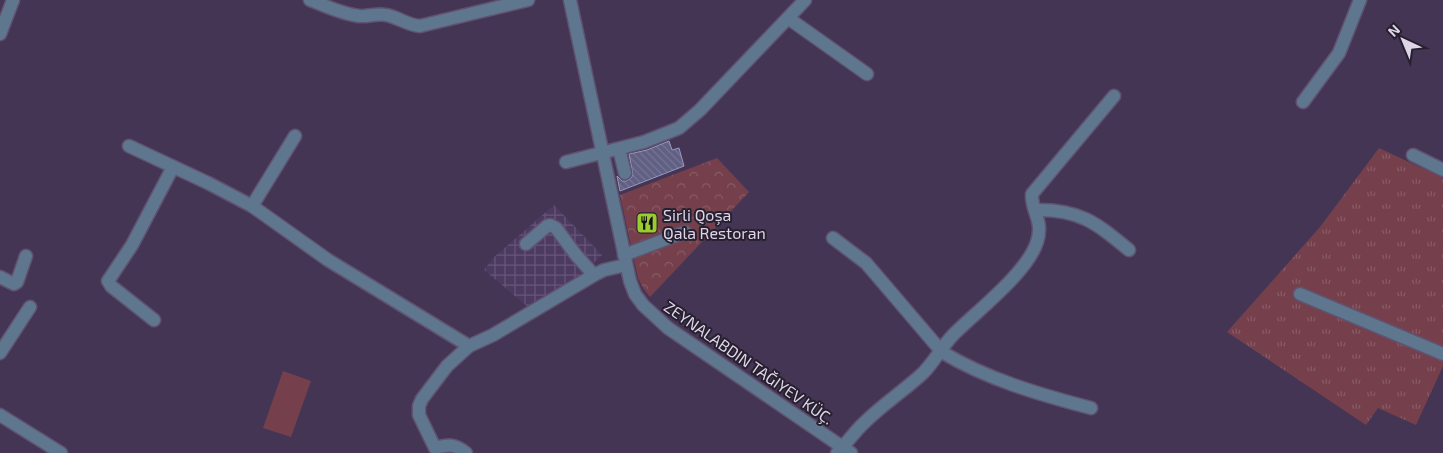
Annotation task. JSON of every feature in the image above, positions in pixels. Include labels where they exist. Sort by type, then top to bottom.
[{"type":"street","points":[[1,29],[13,0]]},
{"type":"street","points":[[310,0],[351,14],[362,16],[383,14],[410,25],[420,26],[528,0]]},
{"type":"street","points":[[570,0],[604,153],[625,260],[635,294],[643,305],[668,328],[844,451],[865,422],[923,373],[942,352],[954,334],[1024,265],[1034,251],[1039,233],[1036,210],[1031,200],[1032,194],[1114,96]]},
{"type":"street","points":[[566,162],[662,137],[691,120],[805,0]]},
{"type":"street","points":[[1303,102],[1339,53],[1360,0]]},
{"type":"street","points":[[788,18],[867,74]]},
{"type":"street","points":[[252,206],[295,136]]},
{"type":"street","points":[[129,146],[252,206],[328,260],[470,346]]},
{"type":"street","points":[[619,149],[624,173]]},
{"type":"street","points":[[1413,156],[1443,170]]},
{"type":"street","points":[[154,320],[111,286],[108,281],[132,244],[172,167]]},
{"type":"street","points":[[1036,210],[1056,209],[1072,212],[1102,228],[1129,250]]},
{"type":"street","points":[[526,244],[550,225],[556,228],[594,275]]},
{"type":"street","points":[[466,453],[458,446],[452,445],[436,450],[419,415],[422,399],[447,366],[470,346],[493,335],[594,275],[686,232]]},
{"type":"street","points":[[833,238],[866,264],[942,352],[953,359],[1014,385],[1091,408]]},
{"type":"street","points":[[0,277],[14,284],[17,282],[26,256]]},
{"type":"street","points":[[1300,294],[1443,354]]},
{"type":"street","points":[[0,353],[30,307]]},
{"type":"street","points":[[1,419],[61,453]]},
{"type":"shaded area","points":[[554,205],[602,255],[579,277],[528,307],[484,270],[493,258]]},
{"type":"green space","points":[[1379,148],[1443,178],[1443,366],[1416,425],[1378,408],[1366,425],[1227,332],[1320,227]]},
{"type":"green space","points":[[717,158],[749,192],[650,297],[638,278],[620,195]]},
{"type":"green space","points":[[283,371],[311,381],[291,437],[263,428]]},
{"type":"building","points":[[669,141],[672,150],[679,148],[684,166],[620,191],[617,176],[622,181],[626,181],[633,175],[629,154],[647,150]]},
{"type":"place","name":"Sirli Qoşa Qala Restoran","points":[[647,223]]}]
